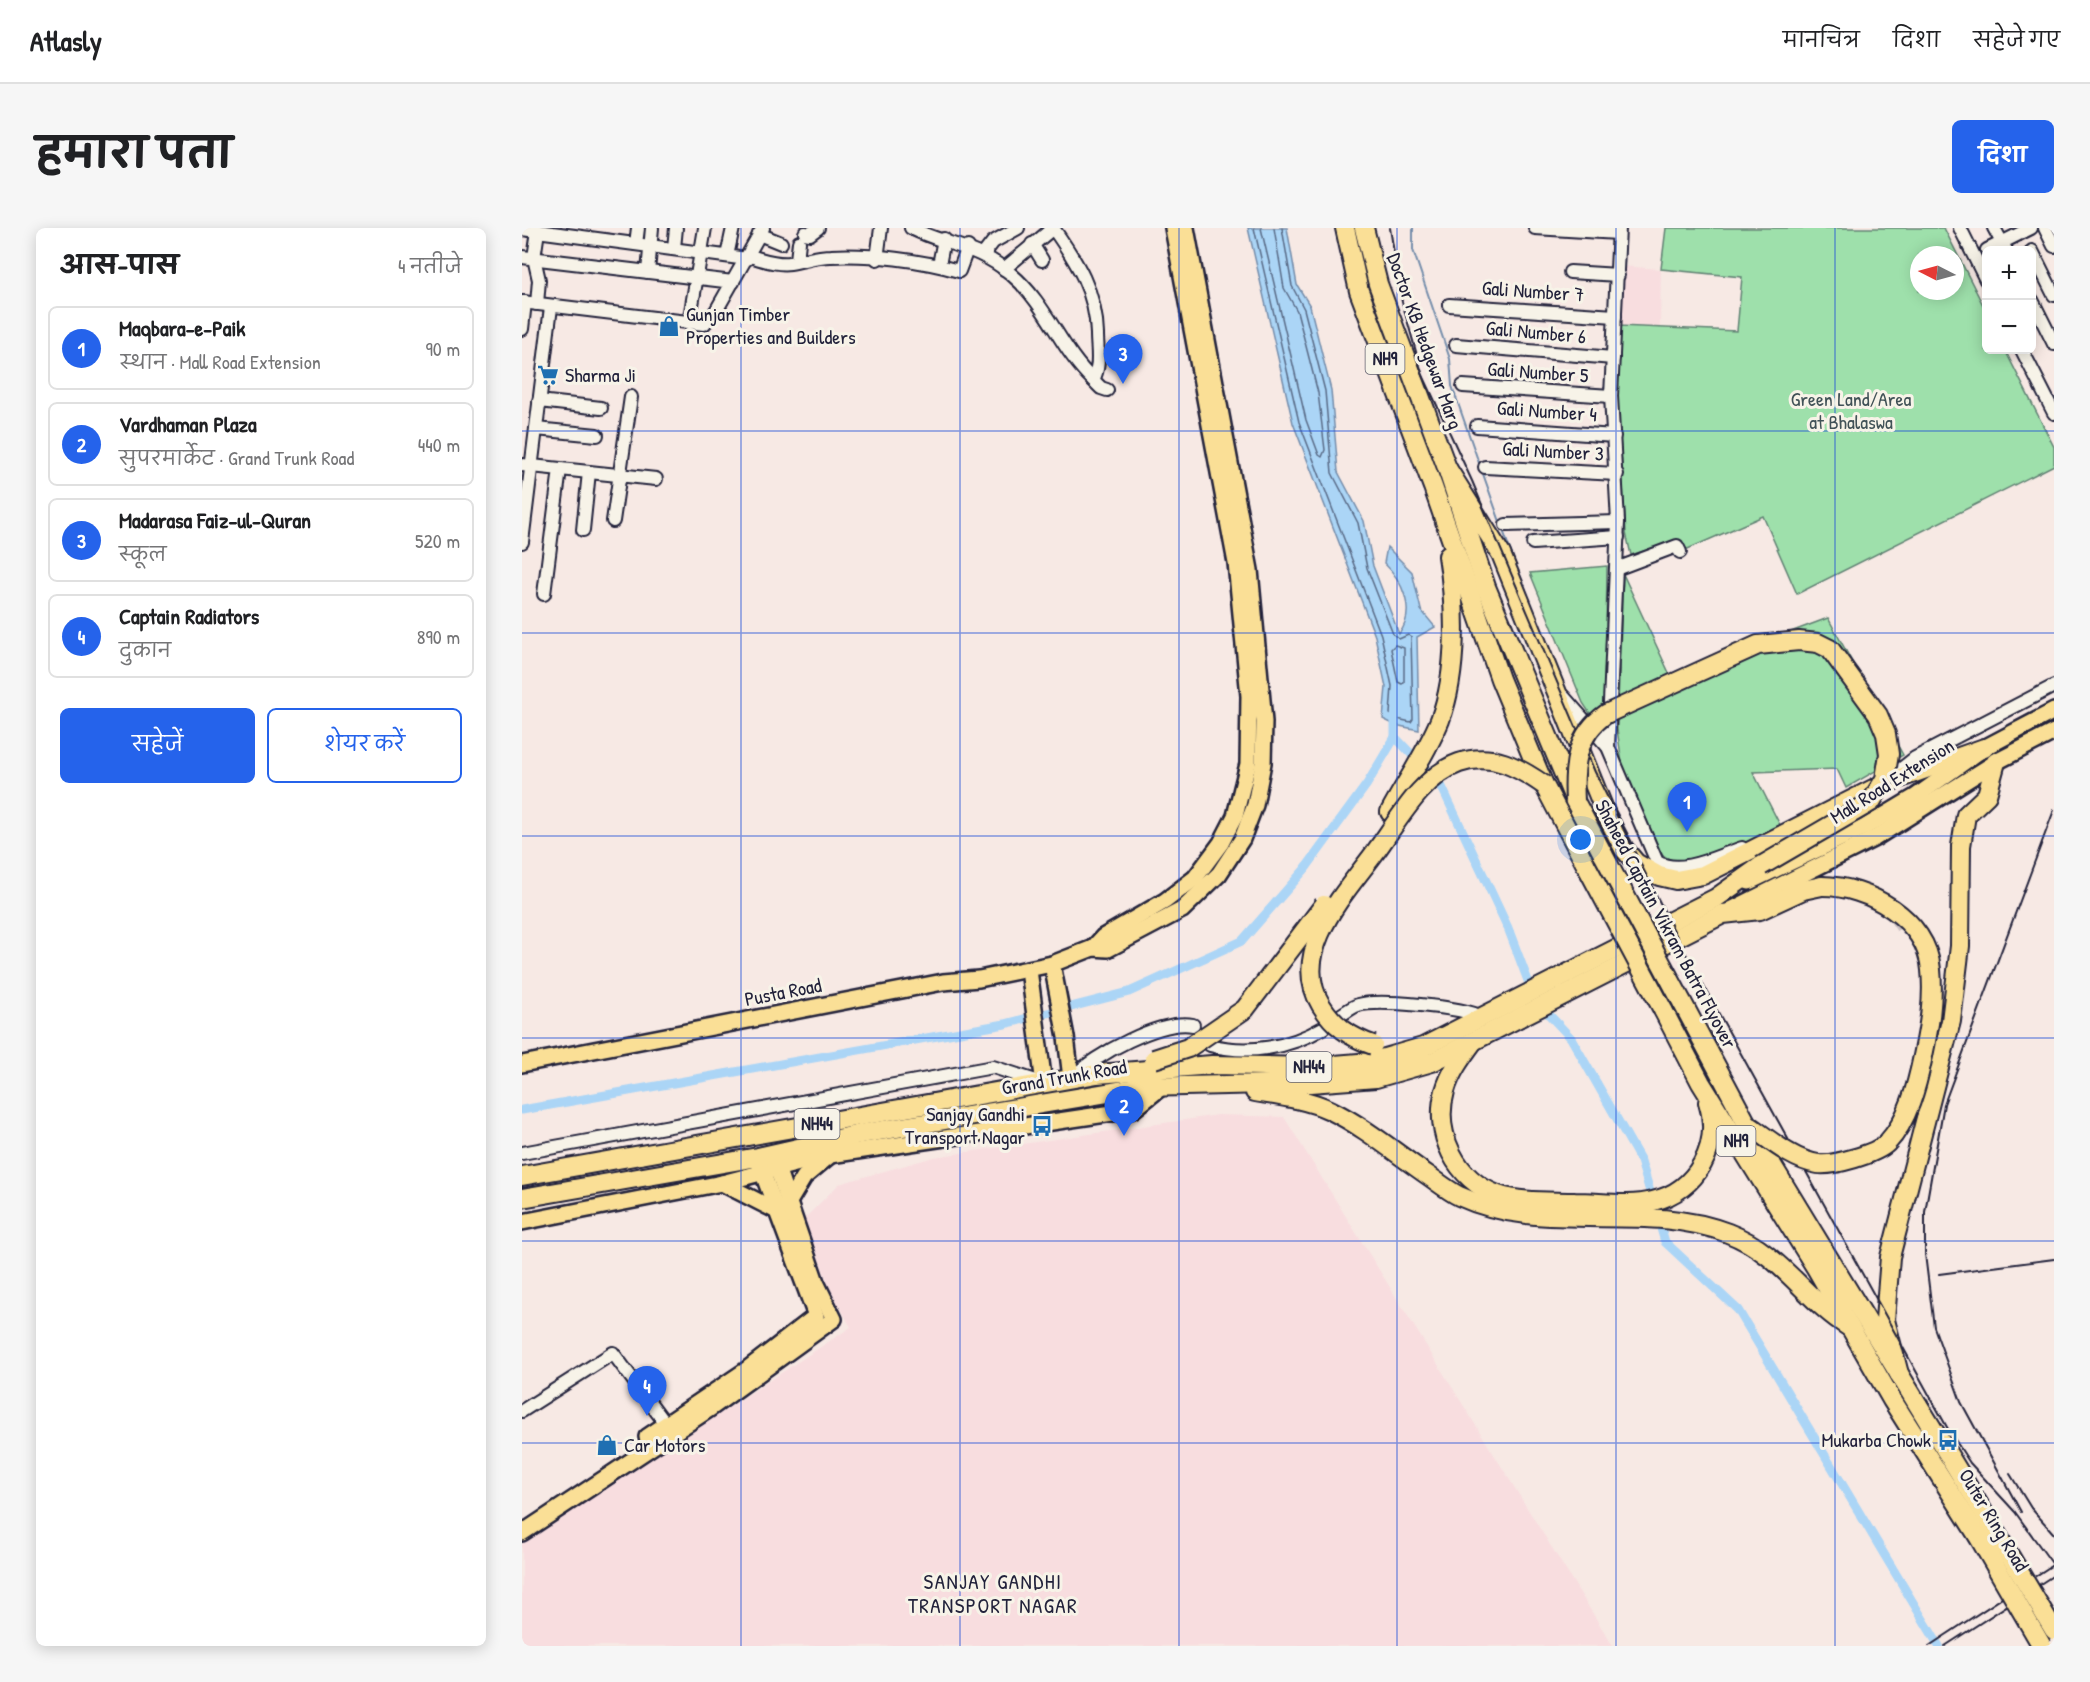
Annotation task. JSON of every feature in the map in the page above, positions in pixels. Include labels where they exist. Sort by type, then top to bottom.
[{"type":"highway","name":"NH9","points":[[1345,228],[1359,291],[1433,487]]},
{"type":"highway","name":"Doctor KB Hedgewar Marg","points":[[1364,228],[1378,284],[1447,468]]},
{"type":"highway","name":"Shaheed Captain Vikram Batra Flyover","points":[[1447,468],[1500,679],[1544,785],[1701,1083],[1899,1374]]},
{"type":"highway","points":[[1447,468],[1501,554],[1606,814],[1624,849],[1643,868],[1667,879],[1694,878],[1881,785],[1984,748]]},
{"type":"highway","name":"Shaheed Captain Vikram Batra Flyover","points":[[1433,487],[1478,592],[1575,801],[1823,1264],[1849,1327]]},
{"type":"highway","points":[[1113,1072],[1188,1048],[1245,1009],[1302,937],[1390,813],[1440,719],[1448,688],[1454,591],[1443,527],[1433,487]]},
{"type":"highway","points":[[1575,801],[1574,774],[1578,748],[1590,727],[1606,714],[1758,645],[1800,641],[1818,643],[1830,649],[1878,715],[1886,734],[1888,754],[1885,779],[1871,802],[1761,866],[1720,906]]},
{"type":"highway","points":[[1412,1050],[1373,1045],[1356,1039],[1340,1029],[1327,1016],[1315,991],[1311,969],[1313,956],[1331,913],[1401,816],[1427,784],[1448,768],[1473,760],[1500,761],[1524,772],[1544,785]]},
{"type":"highway","points":[[1899,1374],[1885,1320],[1890,1257],[1951,1021],[1960,946],[1961,846],[1966,816],[1987,795],[1996,762]]},
{"type":"highway","points":[[1720,906],[1760,910],[1803,890],[1822,886],[1841,886],[1884,903],[1911,927],[1922,942],[1931,968],[1932,1012],[1914,1096],[1886,1144],[1844,1162],[1819,1164],[1795,1157],[1747,1124]]},
{"type":"highway","name":"NH44","points":[[1493,1018],[1590,960],[1720,906]]},
{"type":"highway","name":"NH44","points":[[1493,1018],[1600,977],[1720,906]]},
{"type":"highway","name":"Grand Trunk Road","points":[[522,1198],[767,1162],[860,1134],[1143,1086],[1211,1086],[1376,1078],[1432,1062],[1476,1038],[1493,1018]]},
{"type":"highway","name":"Grand Trunk Road","points":[[522,1176],[1113,1072],[1212,1065],[1310,1067],[1371,1062],[1412,1050],[1493,1018]]},
{"type":"highway","points":[[1476,1038],[1450,1076],[1444,1093],[1443,1127],[1452,1156],[1474,1182],[1499,1195],[1516,1199],[1698,1224],[1728,1233],[1756,1246],[1774,1258],[1831,1315],[1849,1327]]},
{"type":"highway","points":[[1211,1086],[1298,1100],[1330,1110],[1457,1196],[1486,1206],[1531,1216],[1652,1201],[1665,1198],[1688,1183],[1705,1161],[1712,1134],[1709,1107],[1701,1083]]},
{"type":"highway","name":"Outer Ring Road","points":[[1849,1327],[1892,1400],[2054,1630]]},
{"type":"highway","name":"Outer Ring Road","points":[[1899,1374],[1985,1532],[2042,1646]]},
{"type":"main road","points":[[1093,948],[1102,937],[1165,901],[1195,878],[1221,843],[1235,816],[1248,764],[1249,696],[1236,563],[1173,228]]},
{"type":"main road","points":[[1093,948],[1108,949],[1182,910],[1219,874],[1242,839],[1255,805],[1263,763],[1264,722],[1250,570],[1186,228]]},
{"type":"main road","name":"Mall Road Extension","points":[[1720,906],[1865,828],[1915,797],[1984,748],[2054,711]]},
{"type":"main road","name":"Mall Road Extension","points":[[1720,906],[1875,838],[1996,762],[2054,732]]},
{"type":"main road","name":"Pusta Road","points":[[522,1064],[943,982],[1029,970],[1053,971],[1093,948]]},
{"type":"main road","points":[[1029,970],[1044,1084]]},
{"type":"main road","points":[[1053,971],[1066,1037],[1071,1078]]},
{"type":"main road","points":[[522,1222],[722,1183],[767,1162],[830,1155],[1133,1110],[1163,1086]]},
{"type":"main road","points":[[789,1202],[804,1177],[830,1155]]},
{"type":"main road","points":[[767,1162],[789,1202],[825,1318]]},
{"type":"main road","points":[[767,1162],[775,1210],[825,1318]]},
{"type":"main road","points":[[722,1183],[775,1210]]},
{"type":"main road","points":[[522,1533],[745,1371],[825,1318]]},
{"type":"main road","points":[[522,1521],[668,1429]]},
{"type":"street","points":[[636,244],[638,228]]},
{"type":"street","points":[[648,272],[652,228]]},
{"type":"street","points":[[674,248],[676,228]]},
{"type":"street","points":[[689,323],[705,228]]},
{"type":"street","points":[[728,256],[733,228]]},
{"type":"street","points":[[797,260],[802,237],[818,228]]},
{"type":"street","points":[[877,259],[880,228]]},
{"type":"street","points":[[913,228],[968,248],[1004,268],[1028,291],[1050,318],[1075,363],[1101,388],[1107,390]]},
{"type":"street","points":[[1004,268],[1053,228],[1080,268],[1093,297],[1099,352],[1093,380]]},
{"type":"street","points":[[1534,228],[1618,231],[1618,275],[1611,396],[1617,474],[1618,537],[1608,747]]},
{"type":"street","points":[[1960,228],[1982,272]]},
{"type":"street","points":[[1994,228],[2003,246]]},
{"type":"street","points":[[2045,228],[2054,246]]},
{"type":"street","points":[[522,229],[790,263],[834,255],[939,265],[959,271],[968,248]]},
{"type":"street","points":[[983,255],[993,242],[1011,230]]},
{"type":"street","points":[[2005,246],[2024,230],[2029,246]]},
{"type":"street","points":[[522,329],[528,303],[540,280],[528,258],[538,231]]},
{"type":"street","points":[[528,303],[704,324],[716,311],[761,231],[777,242],[770,261]]},
{"type":"street","points":[[939,265],[944,239]]},
{"type":"street","points":[[1032,244],[1042,260]]},
{"type":"street","points":[[1974,256],[1982,252]]},
{"type":"street","points":[[528,258],[733,282]]},
{"type":"street","points":[[2036,261],[2054,295]]},
{"type":"street","points":[[1570,272],[1618,275]]},
{"type":"street","name":"Gali Number 7","points":[[1449,305],[1615,316]]},
{"type":"street","points":[[522,542],[527,465],[536,429],[551,307]]},
{"type":"street","points":[[2036,310],[2054,344]]},
{"type":"street","name":"Gali Number 6","points":[[1456,345],[1612,358]]},
{"type":"street","points":[[2024,354],[2054,413]]},
{"type":"street","name":"Gali Number 5","points":[[1463,386],[1611,396]]},
{"type":"street","points":[[613,521],[631,397]]},
{"type":"street","points":[[539,401],[601,408]]},
{"type":"street","name":"Gali Number 4","points":[[1477,426],[1614,436]]},
{"type":"street","points":[[536,429],[597,435]]},
{"type":"street","points":[[527,465],[656,479]]},
{"type":"street","name":"Gali Number 3","points":[[1485,467],[1617,474]]},
{"type":"street","points":[[544,594],[560,469]]},
{"type":"street","points":[[583,530],[588,472]]},
{"type":"street","points":[[1506,525],[1618,522]]},
{"type":"street","points":[[1533,543],[1618,537]]},
{"type":"street","points":[[1616,569],[1677,546],[1680,552]]},
{"type":"street","points":[[1554,686],[1608,747],[1657,862],[1666,867],[1682,867],[1777,838]]},
{"type":"street","points":[[1881,785],[1915,758],[2054,686]]},
{"type":"street","points":[[1341,1015],[1355,1006],[1369,1005],[1447,1007],[1493,1018]]},
{"type":"street","points":[[1071,1078],[1086,1062],[1120,1045],[1178,1024],[1193,1025]]},
{"type":"street","points":[[1210,1045],[1226,1049],[1275,1047],[1309,1036],[1323,1028]]},
{"type":"street","points":[[522,1153],[993,1067],[1044,1084]]},
{"type":"street","points":[[522,1411],[613,1353],[668,1429]]},
{"type":"shaded area","points":[[1621,266],[1661,269],[1660,328],[1618,326]]},
{"type":"shaded area","points":[[1218,1115],[1284,1117],[1613,1646],[522,1646],[522,1544],[851,1327],[830,1290],[804,1219],[839,1184],[934,1157]]},
{"type":"green space","name":"Green Land/Area at Bhalaswa","points":[[1666,228],[1944,228],[1953,246],[1910,246],[1910,300],[1964,300],[1964,268],[1982,303],[1982,354],[2007,354],[2054,447],[2054,465],[1797,594],[1763,516],[1683,551],[1675,541],[1631,555],[1626,533],[1615,359],[1618,326],[1737,331],[1742,277],[1661,269]]},
{"type":"green space","points":[[1607,566],[1605,705],[1591,715],[1583,703],[1530,573]]},
{"type":"green space","points":[[1623,574],[1671,677],[1828,618],[1903,755],[1846,788],[1837,769],[1753,772],[1780,825],[1753,840],[1687,860],[1678,861],[1667,858],[1657,849],[1622,763],[1617,729]]},
{"type":"water","points":[[1248,228],[1287,228],[1297,285],[1310,306],[1331,390],[1338,472],[1364,521],[1373,566],[1399,634],[1407,616],[1407,606],[1401,587],[1384,563],[1387,547],[1412,572],[1421,610],[1435,627],[1417,637],[1419,730],[1395,725],[1383,719],[1386,687],[1375,636],[1293,423]]},
{"type":"waterway","points":[[1413,228],[1413,250],[1450,359],[1452,386],[1480,466]]},
{"type":"waterway","points":[[1482,471],[1515,564]]},
{"type":"waterway","points":[[1395,716],[1395,737],[1441,785],[1508,928],[1533,994]]},
{"type":"waterway","points":[[522,1110],[1005,1024],[1129,992],[1242,941],[1305,869],[1367,784],[1395,737]]},
{"type":"waterway","points":[[1540,1005],[1571,1038],[1641,1161],[1653,1202]]},
{"type":"waterway","points":[[1658,1218],[1665,1242],[1738,1310],[1939,1646]]},
{"type":"tunnel","points":[[1893,926],[1910,914]]},
{"type":"railway","points":[[1390,228],[1402,302],[1422,373],[1472,481],[1595,772],[1681,945],[1948,1429],[1970,1463],[2015,1512],[2054,1566]]},
{"type":"railway","points":[[2021,1512],[1961,1402],[1934,1327],[1925,1254],[1925,1212],[1944,1104],[2054,810]]},
{"type":"railway","points":[[1939,1274],[2054,1259]]},
{"type":"railway","points":[[2010,1474],[2031,1508],[2054,1534]]},
{"type":"railway","points":[[1929,1646],[2054,1564]]},
{"type":"railway","points":[[1945,1646],[2054,1575]]},
{"type":"place","name":"Gunjan Timber Properties and Builders","points":[[669,326]]},
{"type":"place","name":"Sharma Ji","points":[[548,375]]},
{"type":"place","name":"Madarasa Faiz-ul-Quran","points":[[1123,384]]},
{"type":"place","name":"Maqbara-e-Paik","points":[[1687,832]]},
{"type":"place","name":"Sanjay Gandhi Transport Nagar","points":[[1042,1126]]},
{"type":"place","name":"Vardhaman Plaza","points":[[1124,1136]]},
{"type":"place","name":"Captain Radiators","points":[[647,1416]]},
{"type":"place","name":"Mukarba Chowk","points":[[1948,1440]]},
{"type":"place","name":"Car Motors","points":[[607,1445]]},
{"type":"district","name":"SANJAY GANDHI TRANSPORT NAGAR","points":[[993,1594]]}]
